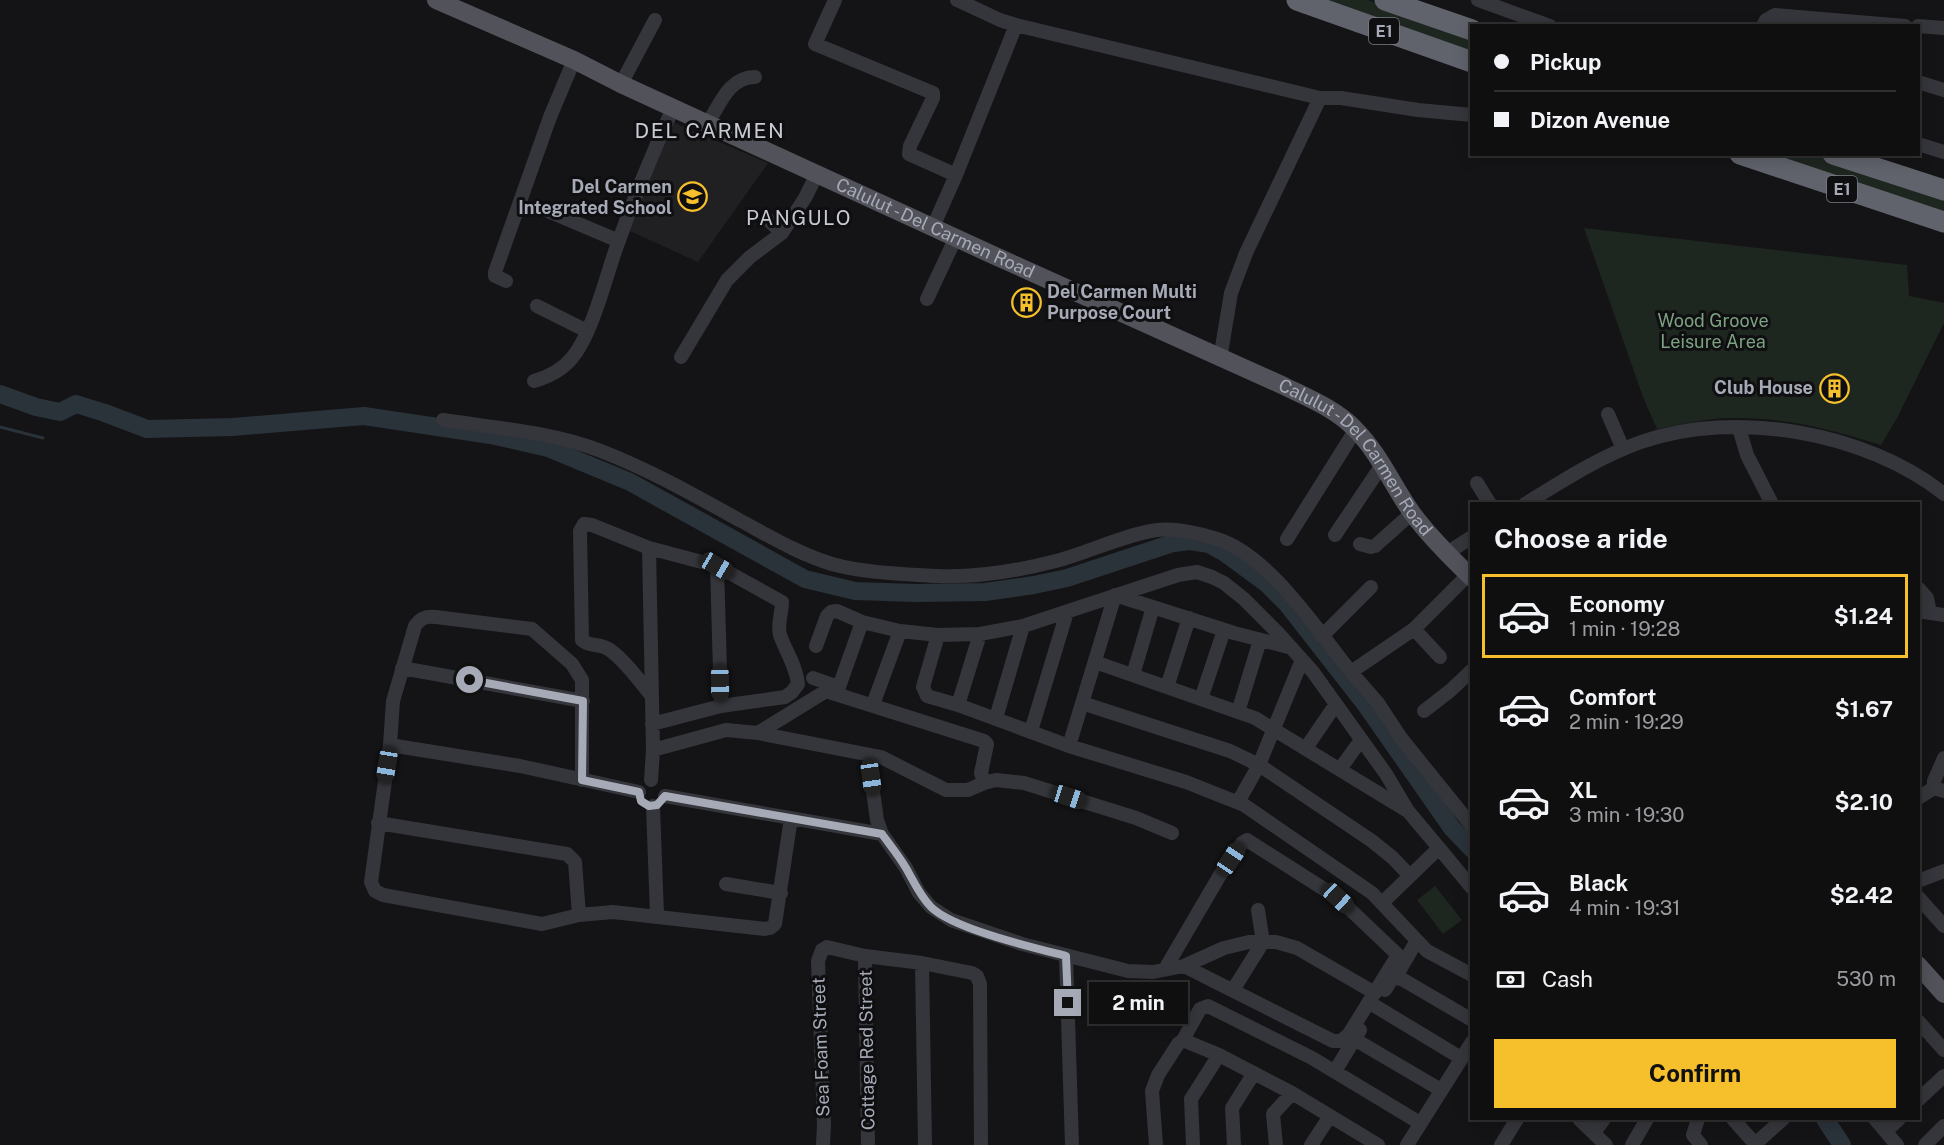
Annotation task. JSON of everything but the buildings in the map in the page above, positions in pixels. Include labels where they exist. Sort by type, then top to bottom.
[{"type":"highway","name":"E1","points":[[1297,0],[1470,61]]},
{"type":"highway","name":"E1","points":[[1385,0],[1470,29]]},
{"type":"highway","name":"E1","points":[[1746,156],[1944,222]]},
{"type":"highway","name":"E1","points":[[1839,156],[1944,190]]},
{"type":"main road","name":"Calulut - Del Carmen Road","points":[[436,0],[574,60],[621,84],[1328,408],[1356,429],[1412,513],[1470,577]]},
{"type":"main road","points":[[1920,967],[1944,994]]},
{"type":"street","points":[[835,0],[815,44],[933,93],[933,98],[910,146],[909,154],[956,175]]},
{"type":"street","points":[[957,0],[1016,25],[1320,98],[1341,98],[1418,110],[1470,115]]},
{"type":"street","points":[[1478,0],[1544,24]]},
{"type":"street","points":[[1764,24],[1766,20],[1775,15],[1827,23],[1853,24]]},
{"type":"street","points":[[621,84],[655,20]]},
{"type":"street","points":[[933,227],[1016,25]]},
{"type":"street","points":[[1920,26],[1944,28]]},
{"type":"street","points":[[506,281],[495,276],[495,272],[550,117],[574,60]]},
{"type":"street","points":[[708,123],[732,84],[748,77],[755,77]]},
{"type":"street","points":[[1920,83],[1944,90]]},
{"type":"street","points":[[1220,359],[1231,293],[1246,253],[1320,98]]},
{"type":"street","points":[[534,381],[547,378],[572,359],[587,331],[619,241],[673,108]]},
{"type":"street","points":[[1920,145],[1944,152]]},
{"type":"street","points":[[681,357],[727,280],[750,257],[782,233],[805,198],[817,174]]},
{"type":"street","points":[[548,211],[619,241]]},
{"type":"street","points":[[767,219],[782,233]]},
{"type":"street","points":[[927,299],[956,237]]},
{"type":"street","points":[[537,306],[587,331]]},
{"type":"street","points":[[1608,414],[1623,449]]},
{"type":"street","points":[[444,420],[552,437],[599,450],[696,496],[787,546],[835,565],[939,576],[994,574],[1058,560],[1157,530],[1177,530],[1220,540],[1241,551],[1269,572],[1288,593],[1378,704],[1401,738],[1470,824]]},
{"type":"street","points":[[1528,502],[1580,470],[1623,449],[1657,437],[1696,428],[1781,429],[1809,433],[1874,454],[1905,469],[1944,494]]},
{"type":"street","points":[[1739,428],[1747,455],[1771,502]]},
{"type":"street","points":[[1287,539],[1356,429]]},
{"type":"street","points":[[1335,536],[1382,465]]},
{"type":"street","points":[[1477,483],[1489,502]]},
{"type":"street","points":[[1360,544],[1375,546],[1412,513]]},
{"type":"street","points":[[651,696],[615,654],[605,647],[588,644],[582,640],[581,526],[584,524],[592,525],[649,548],[717,566],[782,601],[779,632],[794,665],[798,684],[792,692],[785,697],[721,706],[652,724]]},
{"type":"street","points":[[1447,553],[1470,538]]},
{"type":"street","points":[[649,548],[653,750],[651,780]]},
{"type":"street","points":[[717,566],[721,706]]},
{"type":"street","points":[[816,646],[827,616],[831,612],[837,611],[862,622],[900,631],[938,635],[980,634],[1023,626],[1178,575],[1197,573],[1212,577],[1224,583],[1244,599],[1292,648],[1386,774],[1408,811],[1470,886]]},
{"type":"street","points":[[1351,672],[1414,629],[1470,577]]},
{"type":"street","points":[[1322,636],[1371,587]]},
{"type":"street","points":[[1920,590],[1927,598],[1924,612],[1944,615]]},
{"type":"street","points":[[1115,595],[1224,630],[1292,648]]},
{"type":"street","points":[[1070,746],[1115,595]]},
{"type":"street","points":[[1132,675],[1154,607]]},
{"type":"street","points":[[1031,731],[1067,612]]},
{"type":"street","points":[[582,780],[582,680],[572,664],[532,629],[427,616],[420,619],[415,626],[393,701],[390,745],[371,882],[375,891],[383,895],[542,924],[579,915],[613,912],[657,915],[765,929],[775,924],[791,818]]},
{"type":"street","points":[[1167,687],[1189,618]]},
{"type":"street","points":[[838,687],[862,622]]},
{"type":"street","points":[[996,718],[1023,626]]},
{"type":"street","points":[[1414,629],[1440,657]]},
{"type":"street","points":[[1201,699],[1224,630]]},
{"type":"street","points":[[875,699],[900,631]]},
{"type":"street","points":[[958,705],[980,634]]},
{"type":"street","points":[[813,678],[919,714],[927,696],[923,687],[938,635]]},
{"type":"street","points":[[1238,712],[1260,639]]},
{"type":"street","points":[[1238,802],[1258,765],[1302,660]]},
{"type":"street","points":[[1095,662],[1256,718],[1408,811]]},
{"type":"street","points":[[402,668],[583,701]]},
{"type":"street","points":[[1424,711],[1470,672]]},
{"type":"street","points":[[758,733],[826,691],[984,741],[987,744],[981,773],[984,783]]},
{"type":"street","points":[[927,696],[996,718],[1070,746],[1186,782],[1238,802],[1356,881],[1382,903],[1416,942],[1427,951],[1470,974]]},
{"type":"street","points":[[1082,703],[1230,751],[1258,765],[1372,841],[1410,876]]},
{"type":"street","points":[[1306,748],[1336,704]]},
{"type":"street","points":[[653,750],[726,730],[758,733],[880,757],[946,790],[968,790],[996,780],[1024,783],[1136,818],[1172,833]]},
{"type":"street","points":[[1340,769],[1361,740]]},
{"type":"street","points":[[390,745],[520,766],[639,792]]},
{"type":"street","points":[[868,755],[877,820],[882,834],[920,893],[941,915],[994,936],[1128,971],[1153,972],[1184,966],[1224,948],[1249,942],[1276,942],[1297,948],[1461,1058]]},
{"type":"street","points":[[1920,797],[1939,789],[1934,780],[1944,758]]},
{"type":"street","points":[[651,780],[660,783],[665,791],[661,803],[653,806],[645,804],[639,797],[643,784],[651,780]]},
{"type":"street","points":[[665,796],[882,834]]},
{"type":"street","points":[[653,806],[657,915]]},
{"type":"street","points":[[378,823],[567,854],[574,862],[579,915]]},
{"type":"street","points":[[1165,969],[1220,875],[1242,843],[1247,840],[1338,898],[1396,952],[1397,958],[1335,1071]]},
{"type":"street","points":[[1382,903],[1439,848]]},
{"type":"street","points":[[1920,880],[1944,871]]},
{"type":"street","points":[[726,884],[781,893]]},
{"type":"street","points":[[1920,899],[1944,926]]},
{"type":"street","points":[[1233,990],[1263,942],[1258,910]]},
{"type":"street","points":[[1184,966],[1333,1041],[1341,1041],[1396,977],[1416,942]]},
{"type":"street","name":"Sea Foam Street","points":[[823,1145],[818,961],[822,950],[834,948],[865,956]]},
{"type":"street","points":[[865,956],[922,963],[977,976],[980,984],[981,1145]]},
{"type":"street","name":"Cottage Red Street","points":[[865,956],[868,1145]]},
{"type":"street","points":[[1066,956],[1072,1145]]},
{"type":"street","points":[[922,963],[925,1145]]},
{"type":"street","points":[[1396,977],[1470,1019]]},
{"type":"street","points":[[1156,1145],[1152,1091],[1158,1075],[1183,1040],[1200,1009],[1208,1006],[1312,1058],[1420,1123]]},
{"type":"street","points":[[1920,1023],[1944,1050]]},
{"type":"street","points":[[1920,1041],[1929,1033]]},
{"type":"street","points":[[1354,1039],[1441,1090]]},
{"type":"street","points":[[1183,1040],[1220,1055],[1292,1093],[1330,1116],[1362,1141],[1378,1145]]},
{"type":"street","points":[[1407,1145],[1470,1045]]},
{"type":"street","points":[[1193,1145],[1191,1099],[1220,1055]]},
{"type":"street","points":[[1234,1145],[1232,1108],[1254,1073]]},
{"type":"street","points":[[1920,1098],[1944,1076]]},
{"type":"street","points":[[1276,1145],[1273,1114],[1292,1093]]},
{"type":"street","points":[[1311,1145],[1330,1116]]},
{"type":"street","points":[[1501,1145],[1516,1120]]},
{"type":"street","points":[[1580,1120],[1600,1141]]},
{"type":"street","points":[[1600,1141],[1604,1120]]},
{"type":"street","points":[[1632,1145],[1646,1120]]},
{"type":"street","points":[[1698,1120],[1693,1135],[1701,1145]]},
{"type":"street","points":[[1734,1120],[1755,1145],[1782,1120]]},
{"type":"street","points":[[1876,1120],[1897,1145]]},
{"type":"street","points":[[1886,1131],[1898,1120]]},
{"type":"street","points":[[1925,1145],[1944,1126]]},
{"type":"shaded area","name":"Del Carmen Integrated School","points":[[670,121],[768,163],[698,262],[630,231]]},
{"type":"green space","points":[[1308,0],[1368,0],[1470,37],[1470,59]]},
{"type":"green space","points":[[1757,156],[1819,156],[1944,196],[1944,216]]},
{"type":"green space","name":"Wood Groove Leisure Area","points":[[1584,228],[1907,265],[1909,296],[1944,303],[1944,323],[1897,418],[1881,445],[1825,429],[1750,418],[1703,420],[1657,429],[1643,397]]},
{"type":"green space","points":[[1435,886],[1462,920],[1443,934],[1417,900]]},
{"type":"waterway","points":[[0,394],[36,407],[60,412],[76,404],[147,429],[233,427],[364,416],[491,435],[548,448],[630,482],[805,579],[855,591],[985,592],[1067,578],[1173,543],[1190,541],[1209,544],[1266,583],[1287,604],[1366,705],[1452,828],[1470,847]]},
{"type":"waterway","points":[[0,427],[43,438]]},
{"type":"waterway","points":[[1826,1120],[1842,1145]]},
{"type":"place","name":"Del Carmen Integrated School","points":[[693,197]]},
{"type":"place","name":"Del Carmen Multi Purpose Court","points":[[1026,302]]},
{"type":"place","name":"Club House","points":[[1834,388]]},
{"type":"district","name":"DEL CARMEN","points":[[710,131]]},
{"type":"district","name":"PANGULO","points":[[799,218]]},
{"type":"route","points":[[470,680],[583,701],[582,780],[639,792],[641,801],[649,806],[661,803],[665,796],[882,834],[920,893],[941,915],[994,936],[1066,956],[1068,1003]]}]
